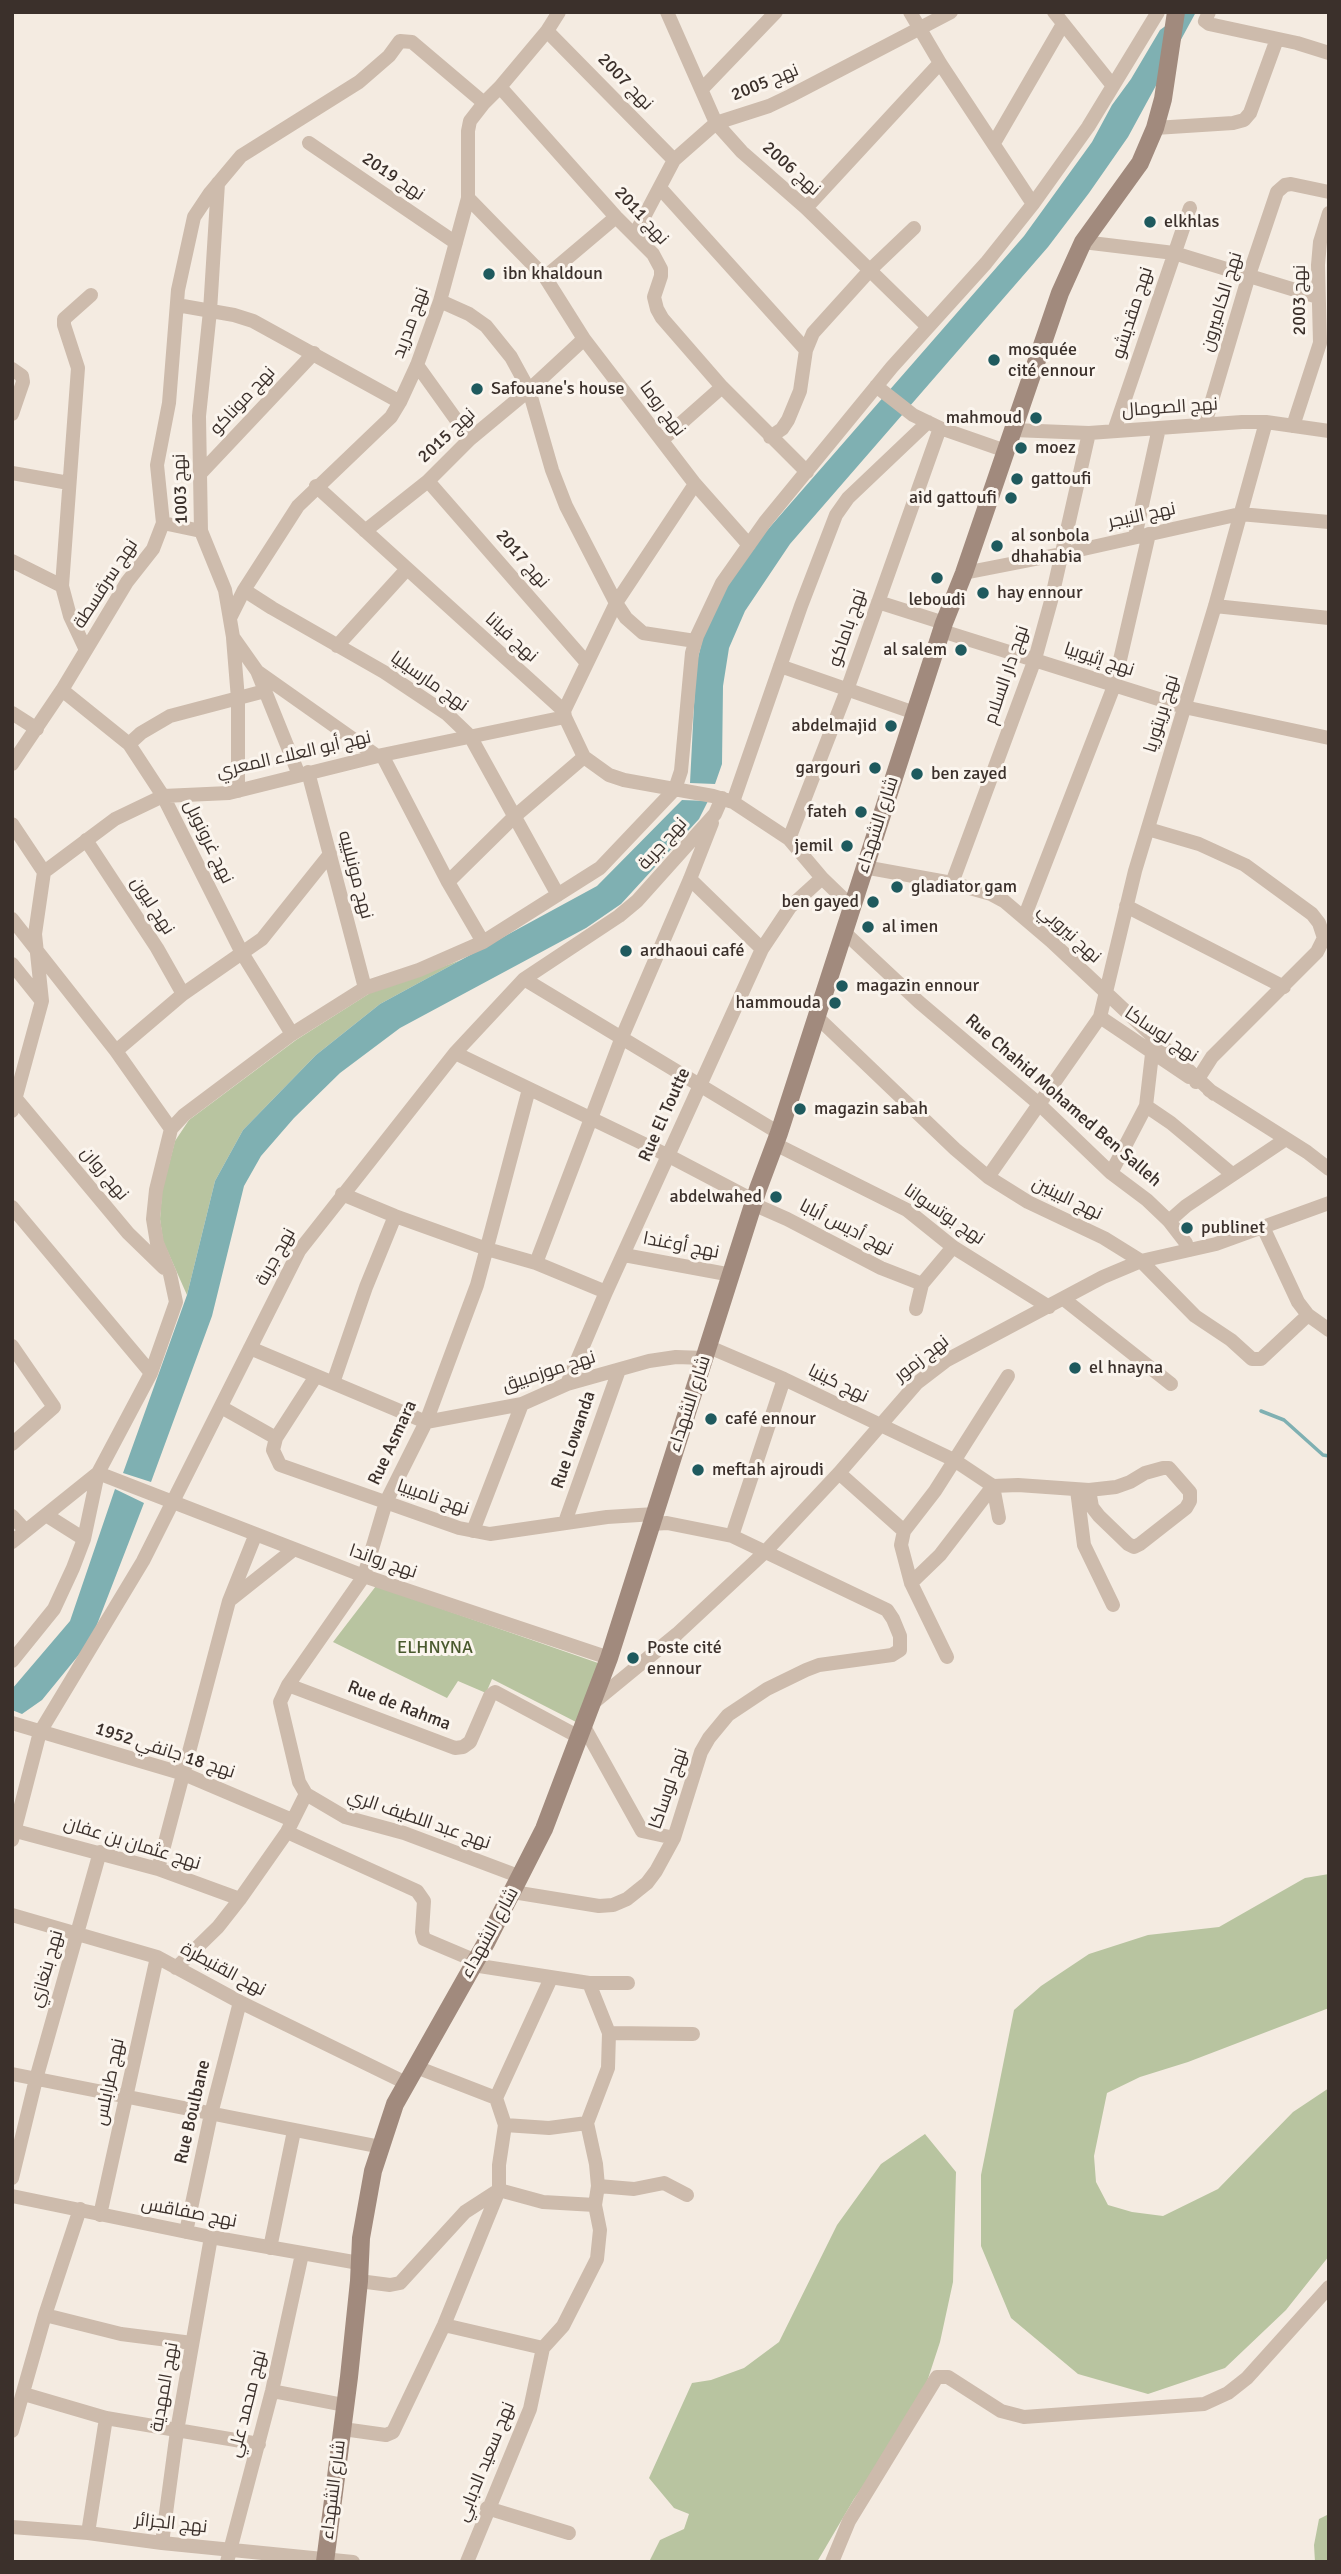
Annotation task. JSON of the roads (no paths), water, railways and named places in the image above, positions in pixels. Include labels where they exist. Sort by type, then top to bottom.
[{"type":"main road","name":"شارع الشهداء","points":[[325,2560],[366,2207],[373,2171],[395,2104],[517,1884],[548,1821],[592,1704],[943,627],[964,573],[1047,326],[1083,242],[1140,163],[1155,128],[1163,99],[1175,16]]},
{"type":"street","name":"نهج 2006","points":[[667,12],[716,123],[743,152],[871,269],[928,327]]},
{"type":"street","points":[[702,89],[776,12]]},
{"type":"street","points":[[909,12],[1032,204]]},
{"type":"street","name":"نهج 2005","points":[[635,234],[674,160],[716,123],[790,96],[951,12]]},
{"type":"street","points":[[12,1661],[54,1609],[84,1539],[98,1474],[150,1373],[176,1301],[170,1274],[157,1243],[153,1219],[156,1190],[171,1129],[184,1115],[292,1034],[365,988],[419,970],[483,942],[600,867],[679,790],[688,673],[695,641],[722,583],[748,545],[807,472],[928,327],[986,263],[1032,204],[1088,127],[1158,12]]},
{"type":"street","points":[[1209,12],[1206,23],[1329,53]]},
{"type":"street","points":[[994,143],[1059,18],[1113,86]]},
{"type":"street","name":"نهج مدريد","points":[[230,618],[244,590],[298,506],[391,417],[400,402],[417,365],[440,301],[468,198],[470,121],[552,19]]},
{"type":"street","name":"نهج 2007","points":[[552,19],[674,160]]},
{"type":"street","points":[[1155,128],[1244,120],[1250,113],[1277,39]]},
{"type":"street","points":[[201,531],[163,523],[157,466],[169,403],[177,306],[187,238],[194,217],[241,156],[359,82],[388,56],[400,41],[412,42],[484,103]]},
{"type":"street","points":[[806,208],[940,63]]},
{"type":"street","name":"نهج 2011","points":[[500,87],[616,217],[653,254],[661,269],[654,297],[657,309],[722,387],[807,472]]},
{"type":"street","name":"نهج 2019","points":[[309,143],[456,243]]},
{"type":"street","name":"نهج 1003","points":[[218,183],[199,415],[201,531],[225,590],[233,637],[257,671],[304,773]]},
{"type":"street","name":"نهج الكاميرون","points":[[1205,424],[1249,275],[1278,192],[1285,185],[1292,184],[1329,192]]},
{"type":"street","points":[[660,188],[806,350]]},
{"type":"street","name":"نهج روما","points":[[468,198],[545,277],[584,339],[695,484],[748,545]]},
{"type":"street","name":"نهج مقديشو","points":[[1114,432],[1190,208]]},
{"type":"street","name":"نهج 2003","points":[[1293,426],[1324,343],[1318,297],[1320,242],[1329,213]]},
{"type":"street","points":[[545,277],[616,217]]},
{"type":"street","points":[[770,437],[788,421],[800,391],[806,350],[813,333],[871,269],[914,228]]},
{"type":"street","points":[[1083,242],[1174,253],[1318,297]]},
{"type":"street","points":[[86,650],[70,616],[62,586],[78,368],[66,338],[64,319],[91,295]]},
{"type":"street","points":[[440,301],[469,314],[486,326],[511,357],[529,390],[552,470],[566,506],[626,618],[643,633],[695,641]]},
{"type":"street","points":[[177,306],[253,321],[400,402]]},
{"type":"street","name":"نهج 2015","points":[[365,531],[428,481],[470,439],[584,339]]},
{"type":"street","name":"نهج موناكو","points":[[199,475],[314,353]]},
{"type":"street","points":[[417,365],[470,439]]},
{"type":"street","points":[[12,369],[22,376],[23,382],[12,415]]},
{"type":"street","points":[[662,440],[722,387]]},
{"type":"street","points":[[878,388],[913,415],[1006,451]]},
{"type":"street","name":"نهج الصومال","points":[[1013,430],[1089,433],[1266,422],[1329,431]]},
{"type":"street","name":"نهج بريتوريا","points":[[1100,1017],[1125,906],[1266,422]]},
{"type":"street","name":"نهج باماكو","points":[[789,839],[878,602],[934,425]]},
{"type":"street","name":"نهج جربة","points":[[13,1833],[40,1732],[143,1561],[299,1251],[455,1053],[524,979],[619,916],[637,901],[728,800],[836,515],[848,498],[934,425]]},
{"type":"street","points":[[1024,918],[1114,686],[1159,428]]},
{"type":"street","name":"نهج دار السلام","points":[[952,883],[1035,659],[1089,433]]},
{"type":"street","points":[[12,473],[69,483]]},
{"type":"street","name":"نهج 2017","points":[[428,481],[586,662]]},
{"type":"street","points":[[564,714],[586,662],[616,603],[695,484]]},
{"type":"street","name":"نهج فيانا","points":[[316,486],[564,714],[584,757]]},
{"type":"street","name":"نهج النيجر","points":[[964,573],[1240,514],[1329,522]]},
{"type":"street","name":"نهج سرقسطة","points":[[12,764],[62,690],[127,582],[153,549],[163,523]]},
{"type":"street","points":[[12,561],[62,586]]},
{"type":"street","points":[[337,646],[407,569]]},
{"type":"street","name":"نهج مارسيليا","points":[[244,590],[384,672],[447,714],[470,736],[558,895]]},
{"type":"street","name":"نهج إثيوبيا","points":[[878,602],[1114,686],[1184,707],[1329,738]]},
{"type":"street","points":[[1214,606],[1329,618]]},
{"type":"street","points":[[233,637],[238,699],[239,791]]},
{"type":"street","points":[[780,666],[915,713]]},
{"type":"street","points":[[257,671],[379,755],[483,942]]},
{"type":"street","name":"نهج غرونوبل","points":[[62,690],[129,744],[163,796],[242,953],[292,1034]]},
{"type":"street","points":[[129,744],[141,733],[170,716],[265,691]]},
{"type":"street","points":[[12,713],[37,729]]},
{"type":"street","name":"نهج أبو العلاء المعري","points":[[44,872],[115,819],[163,796],[239,791],[379,755],[564,714]]},
{"type":"street","points":[[448,882],[514,817],[584,757],[609,775],[624,780],[728,800],[789,839],[822,878],[851,906]]},
{"type":"street","name":"نهج مونبلييه","points":[[304,773],[330,854],[365,988]]},
{"type":"street","points":[[536,1264],[622,1037],[715,814]]},
{"type":"street","points":[[12,824],[44,872],[35,934],[42,1001],[14,1101]]},
{"type":"street","points":[[1148,828],[1199,844],[1245,865],[1312,914],[1323,932],[1322,945],[1212,1058],[1197,1080]]},
{"type":"street","name":"نهج ليون","points":[[86,840],[157,948],[183,994]]},
{"type":"street","points":[[116,1051],[183,994],[261,939],[330,854]]},
{"type":"street","name":"نهج نيروبي","points":[[864,867],[952,883],[991,894],[1004,901],[1197,1080]]},
{"type":"street","name":"Rue El Toutte","points":[[567,1384],[762,949],[790,907],[822,878]]},
{"type":"street","points":[[690,879],[762,949]]},
{"type":"street","points":[[1125,906],[1283,987]]},
{"type":"street","points":[[12,919],[116,1051],[171,1129]]},
{"type":"street","name":"Rue Chahid Mohamed Ben Salleh","points":[[843,931],[919,1002],[1039,1104],[1111,1173],[1147,1200],[1169,1221],[1185,1243],[1185,1250]]},
{"type":"street","points":[[12,964],[42,1001]]},
{"type":"street","name":"نهج بوتسوانا","points":[[524,979],[622,1037],[777,1138],[907,1210],[953,1247],[1049,1307]]},
{"type":"street","name":"نهج البينين","points":[[816,1016],[945,1140],[988,1177],[1028,1202],[1104,1238],[1141,1261],[1195,1316],[1231,1340],[1252,1359],[1261,1359],[1308,1315]]},
{"type":"street","name":"نهج لوساكا","points":[[988,1177],[1100,1017],[1329,1169]]},
{"type":"street","name":"نهج أديس أبابا","points":[[455,1053],[669,1156],[753,1204],[881,1268],[922,1284]]},
{"type":"street","points":[[1111,1173],[1146,1106],[1152,1054]]},
{"type":"street","name":"Rue Asmara","points":[[306,1794],[299,1782],[281,1709],[282,1697],[364,1576],[386,1502],[426,1422],[477,1285],[528,1089]]},
{"type":"street","name":"نهج روان","points":[[14,1101],[128,1233],[170,1274]]},
{"type":"street","points":[[1146,1106],[1171,1123],[1232,1174]]},
{"type":"street","points":[[1169,1221],[1232,1174],[1286,1139]]},
{"type":"street","points":[[342,1194],[395,1216],[536,1264],[606,1292]]},
{"type":"street","name":"نهج زمور","points":[[592,1704],[677,1634],[765,1552],[839,1473],[917,1383],[947,1360],[1065,1300],[1103,1277],[1141,1261],[1216,1244],[1329,1203]]},
{"type":"street","points":[[12,1207],[150,1373]]},
{"type":"street","points":[[332,1383],[395,1216]]},
{"type":"street","points":[[1263,1227],[1285,1276],[1308,1315],[1329,1331]]},
{"type":"street","points":[[916,1309],[922,1284],[953,1247]]},
{"type":"street","name":"نهج أوغندا","points":[[624,1255],[732,1275]]},
{"type":"street","points":[[1065,1300],[1171,1384]]},
{"type":"street","points":[[12,1346],[54,1407],[12,1444]]},
{"type":"street","points":[[250,1348],[426,1422]]},
{"type":"street","points":[[707,1352],[784,1379]]},
{"type":"street","name":"نهج موزمبيق","points":[[426,1422],[522,1404],[567,1384],[649,1361],[707,1352]]},
{"type":"street","name":"Rue Lowanda","points":[[565,1522],[619,1370]]},
{"type":"street","points":[[221,1407],[276,1438],[316,1376]]},
{"type":"street","points":[[947,1657],[911,1583],[901,1545],[904,1531],[935,1491],[1008,1376]]},
{"type":"street","name":"نهج كينيا","points":[[732,1536],[784,1379],[954,1460],[993,1486]]},
{"type":"street","name":"نهج ناميبيا","points":[[473,1531],[522,1404]]},
{"type":"street","name":"نهج ناميبيا","points":[[276,1438],[273,1450],[280,1465],[473,1531],[497,1534],[565,1522],[653,1519]]},
{"type":"street","points":[[993,1486],[1018,1485],[1083,1490],[1116,1487],[1145,1473],[1169,1468],[1190,1492],[1191,1500],[1185,1508],[1133,1547],[1099,1516],[1083,1490]]},
{"type":"street","points":[[839,1473],[904,1531]]},
{"type":"street","points":[[12,1542],[98,1474]]},
{"type":"street","name":"نهج رواندا","points":[[98,1474],[364,1576],[609,1658]]},
{"type":"street","points":[[993,1486],[999,1518]]},
{"type":"street","points":[[911,1583],[940,1555],[993,1486]]},
{"type":"street","points":[[1083,1490],[1084,1545],[1113,1605]]},
{"type":"street","points":[[47,1515],[84,1539]]},
{"type":"street","points":[[12,1516],[26,1531]]},
{"type":"street","name":"نهج لوساكا","points":[[517,1884],[583,1905],[620,1903],[647,1883],[674,1839],[701,1752],[728,1716],[768,1689],[806,1670],[892,1655],[901,1650],[900,1636],[894,1619],[887,1610],[732,1536],[653,1519]]},
{"type":"street","points":[[158,1870],[229,1601],[255,1536]]},
{"type":"street","points":[[229,1601],[293,1550]]},
{"type":"street","name":"Rue de Rahma","points":[[288,1685],[456,1748],[467,1746],[490,1696],[495,1692],[581,1731]]},
{"type":"street","name":"نهج 18 جانفي 1952","points":[[18,1724],[184,1774],[417,1891],[424,1901],[424,1938],[475,1963]]},
{"type":"street","points":[[581,1731],[642,1831],[674,1839]]},
{"type":"street","points":[[176,1968],[211,1934],[240,1899],[290,1826],[306,1794]]},
{"type":"street","name":"نهج عبد اللطيف الري","points":[[306,1794],[355,1820],[418,1838],[517,1884]]},
{"type":"street","name":"نهج عثمان بن عفان","points":[[13,1833],[100,1852],[240,1899]]},
{"type":"street","name":"نهج بنغازي","points":[[12,2178],[36,2079],[100,1852]]},
{"type":"street","name":"نهح القنيطرة","points":[[12,1915],[157,1957],[240,2002],[406,2083]]},
{"type":"street","name":"نهج طرابلس","points":[[100,2215],[157,1957]]},
{"type":"street","points":[[475,1963],[589,1983],[628,1983]]},
{"type":"street","points":[[342,2429],[386,2435],[393,2432],[444,2325],[499,2190],[499,2165],[505,2125],[496,2098],[551,1978]]},
{"type":"street","points":[[505,2125],[549,2128],[587,2123],[608,2068],[609,2033],[589,1983]]},
{"type":"street","name":"Rue Boulbane","points":[[186,2232],[211,2114],[240,2002]]},
{"type":"street","points":[[609,2033],[693,2034]]},
{"type":"street","points":[[416,2067],[496,2098]]},
{"type":"street","points":[[12,2074],[381,2147]]},
{"type":"street","name":"نهج سعيد الدبابي","points":[[467,2562],[530,2409],[543,2348],[563,2326],[597,2259],[600,2230],[595,2205],[598,2186],[595,2151],[587,2123]]},
{"type":"street","points":[[270,2248],[294,2131]]},
{"type":"street","points":[[598,2186],[635,2189],[664,2183],[687,2194]]},
{"type":"street","points":[[359,2281],[390,2285],[400,2283],[465,2212],[499,2190],[543,2202],[595,2205]]},
{"type":"street","name":"نهج صفاقس","points":[[12,2196],[211,2237],[359,2263]]},
{"type":"street","points":[[12,2431],[45,2315],[80,2209]]},
{"type":"street","name":"نهج المهدية","points":[[162,2543],[177,2431],[211,2237]]},
{"type":"street","name":"نهج محمد علي","points":[[228,2556],[272,2391],[302,2254]]},
{"type":"street","points":[[832,2562],[849,2521],[937,2376],[948,2377],[1000,2411],[1024,2417],[1204,2404],[1228,2393],[1247,2378],[1329,2287]]},
{"type":"street","points":[[45,2315],[121,2334],[192,2343]]},
{"type":"street","points":[[444,2325],[543,2348]]},
{"type":"street","points":[[272,2391],[344,2405]]},
{"type":"street","points":[[24,2394],[106,2418],[259,2444]]},
{"type":"street","points":[[88,2533],[106,2418]]},
{"type":"street","points":[[487,2508],[569,2533]]},
{"type":"street","name":"نهج الجزائر","points":[[12,2527],[88,2533],[162,2543],[228,2556],[353,2562]]},
{"type":"water","points":[[1178,12],[1196,12],[1128,137],[1089,193],[1048,247],[790,544],[745,611],[729,648],[723,686],[722,764],[715,784],[690,783],[696,666],[703,637],[725,588],[756,543],[1024,236],[1092,142],[1112,105],[1160,30],[1175,19]]},
{"type":"water","points":[[682,800],[708,801],[699,819],[621,904],[586,928],[400,1028],[340,1073],[294,1118],[261,1156],[244,1186],[212,1316],[151,1482],[123,1473],[187,1295],[215,1181],[243,1130],[316,1055],[380,1004],[597,886]]},
{"type":"water","points":[[115,1489],[144,1503],[91,1640],[42,1700],[22,1714],[12,1710],[12,1689],[70,1621]]},
{"type":"waterway","points":[[1261,1411],[1284,1420],[1323,1455],[1329,1456]]},
{"type":"place","name":"elkhlas","points":[[1150,222]]},
{"type":"place","name":"ibn khaldoun","points":[[489,274]]},
{"type":"place","name":"mosquée cité ennour","points":[[994,360]]},
{"type":"place","name":"Safouane's house","points":[[477,389]]},
{"type":"place","name":"mahmoud","points":[[1036,418]]},
{"type":"place","name":"moez","points":[[1021,448]]},
{"type":"place","name":"gattoufi","points":[[1017,479]]},
{"type":"place","name":"aid gattoufi","points":[[1011,498]]},
{"type":"place","name":"al sonbola dhahabia","points":[[997,546]]},
{"type":"place","name":"leboudi","points":[[937,578]]},
{"type":"place","name":"hay ennour","points":[[983,593]]},
{"type":"place","name":"al salem","points":[[961,650]]},
{"type":"place","name":"abdelmajid","points":[[891,726]]},
{"type":"place","name":"gargouri","points":[[875,768]]},
{"type":"place","name":"ben zayed","points":[[917,774]]},
{"type":"place","name":"fateh","points":[[861,812]]},
{"type":"place","name":"jemil","points":[[847,846]]},
{"type":"place","name":"gladiator gam","points":[[897,887]]},
{"type":"place","name":"ben gayed","points":[[873,902]]},
{"type":"place","name":"al imen","points":[[868,927]]},
{"type":"place","name":"ardhaoui café","points":[[626,951]]},
{"type":"place","name":"magazin ennour","points":[[842,986]]},
{"type":"place","name":"hammouda","points":[[835,1003]]},
{"type":"place","name":"magazin sabah","points":[[800,1109]]},
{"type":"place","name":"abdelwahed","points":[[776,1197]]},
{"type":"place","name":"publinet","points":[[1187,1228]]},
{"type":"place","name":"el hnayna","points":[[1075,1368]]},
{"type":"place","name":"café ennour","points":[[711,1419]]},
{"type":"place","name":"meftah ajroudi","points":[[698,1470]]},
{"type":"place","name":"Poste cité ennour","points":[[633,1658]]},
{"type":"park label","name":"ELHNYNA","points":[[435,1648]]}]
